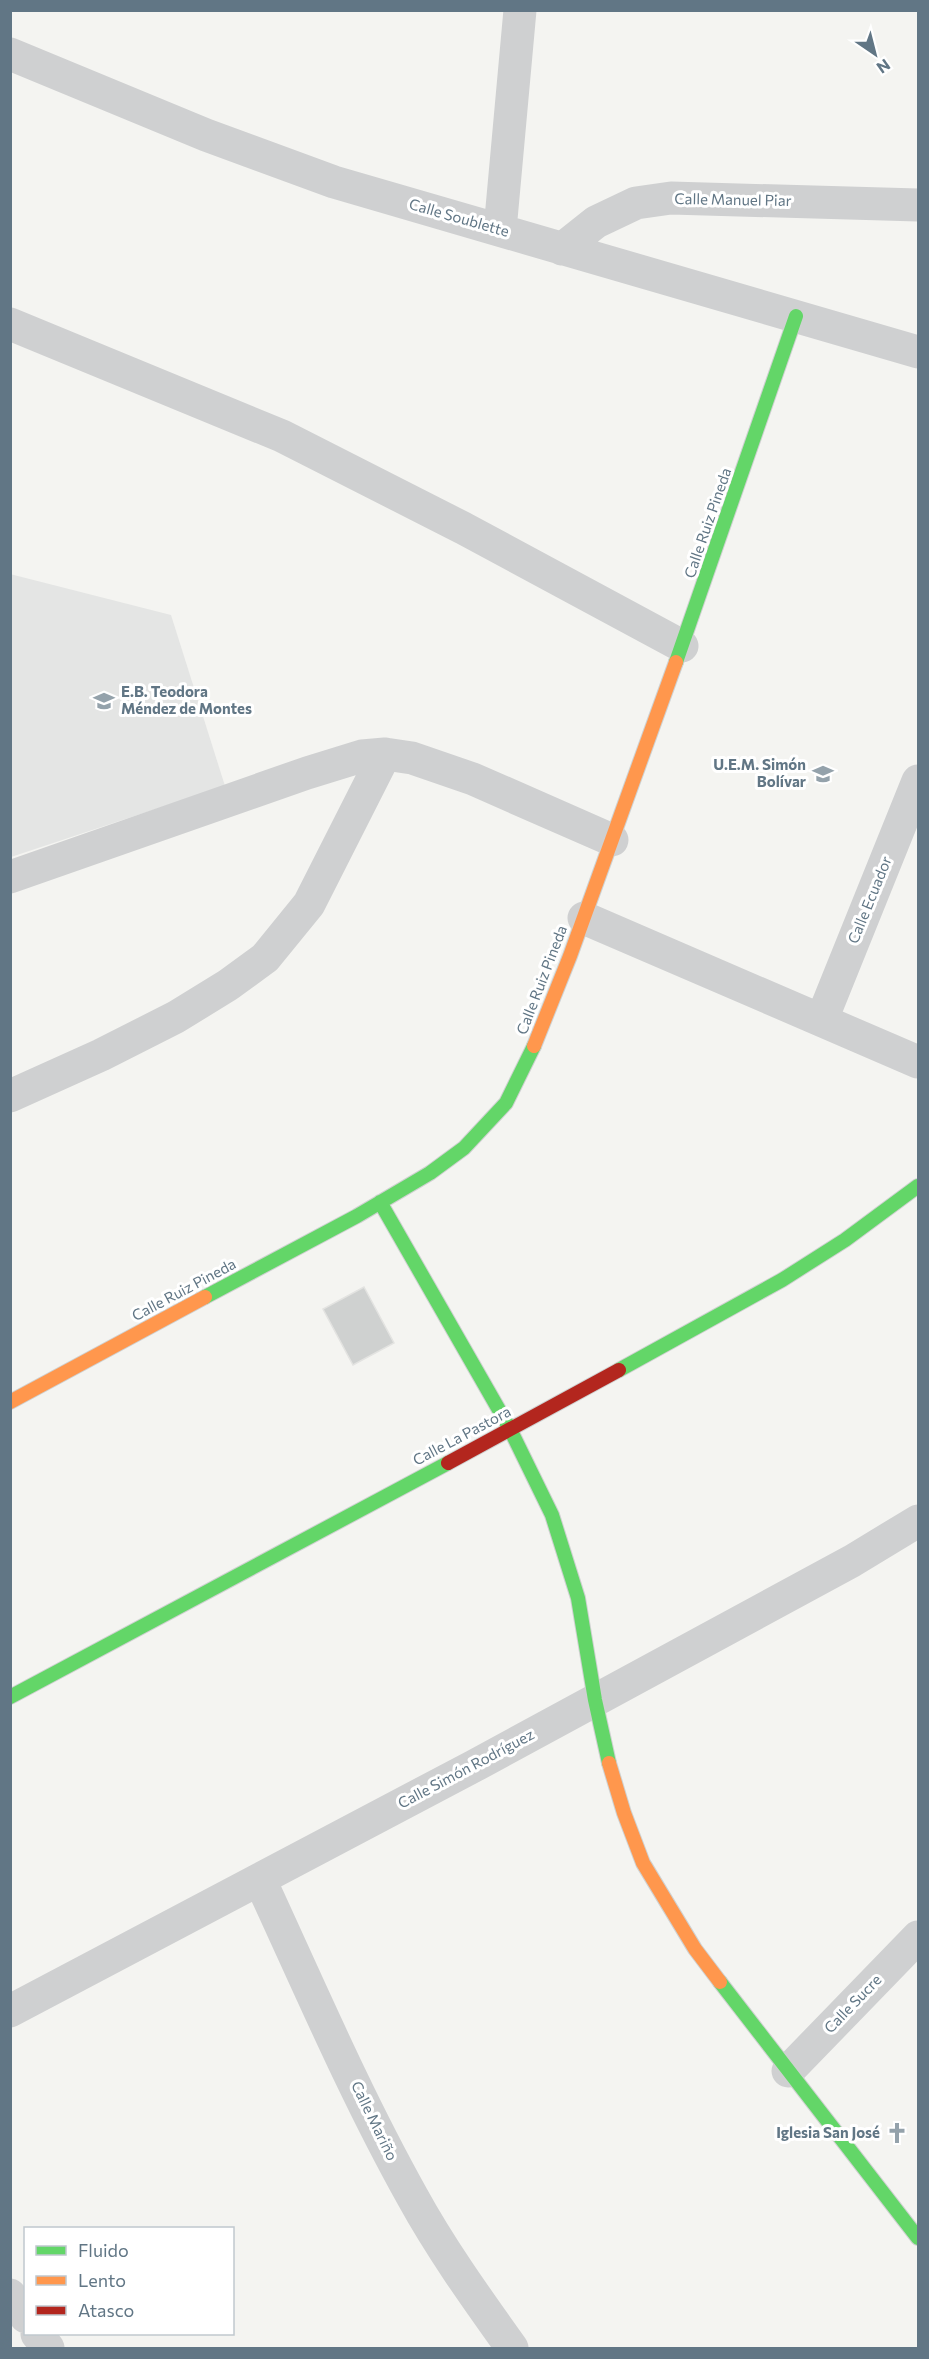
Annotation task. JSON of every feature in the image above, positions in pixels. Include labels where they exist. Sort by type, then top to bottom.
[{"type":"street","points":[[500,230],[520,10]]},
{"type":"street","name":"Calle Soublette","points":[[10,54],[206,135],[334,182],[918,352]]},
{"type":"street","name":"Calle Manuel Piar","points":[[562,249],[596,222],[636,203],[671,198],[918,205]]},
{"type":"street","name":"Calle Ruiz Pineda","points":[[10,1402],[430,1173],[464,1148],[506,1103],[528,1063],[584,918],[682,646],[796,316]]},
{"type":"street","points":[[10,324],[282,436],[463,528],[682,646]]},
{"type":"street","points":[[10,877],[307,773],[362,756],[385,754],[412,758],[473,779],[612,840]]},
{"type":"street","points":[[10,1096],[176,1017],[228,985],[265,958],[309,904],[385,754]]},
{"type":"street","name":"Calle Ecuador","points":[[822,1019],[918,781]]},
{"type":"street","points":[[584,918],[918,1062]]},
{"type":"street","name":"Calle La Pastora","points":[[10,1697],[510,1429],[782,1280],[845,1240],[918,1186]]},
{"type":"street","points":[[380,1202],[510,1429],[552,1515],[578,1598],[595,1700],[609,1763],[624,1813],[643,1863],[695,1949],[918,2238]]},
{"type":"street","name":"Calle Simón Rodríguez","points":[[10,2011],[595,1700],[852,1561],[918,1521]]},
{"type":"street","name":"Calle Mariño","points":[[260,1880],[383,2142],[412,2198],[512,2349]]},
{"type":"street","name":"Calle Sucre","points":[[788,2071],[918,1937]]},
{"type":"street","points":[[10,2295],[24,2314]]},
{"type":"street","points":[[38,2335],[48,2349]]},
{"type":"shaded area","name":"E.B. Teodora Méndez de Montes","points":[[10,574],[171,615],[225,786],[11,857]]},
{"type":"building","points":[[364,1287],[394,1343],[353,1365],[323,1309]]},
{"type":"traffic: fast","points":[[676,662],[796,316]]},
{"type":"traffic: fast","points":[[205,1297],[357,1216],[430,1173],[464,1148],[506,1103],[534,1046]]},
{"type":"traffic: fast","points":[[619,1370],[782,1280],[845,1240],[918,1186]]},
{"type":"traffic: fast","points":[[380,1202],[510,1429],[552,1515],[578,1598],[595,1700],[609,1763]]},
{"type":"traffic: fast","points":[[10,1697],[448,1463]]},
{"type":"traffic: fast","points":[[720,1982],[918,2238]]},
{"type":"traffic: slow","points":[[534,1046],[570,956],[676,662]]},
{"type":"traffic: slow","points":[[10,1402],[205,1297]]},
{"type":"traffic: slow","points":[[609,1763],[624,1813],[643,1863],[695,1949],[720,1982]]},
{"type":"traffic: jam","points":[[448,1463],[619,1370]]},
{"type":"place","name":"E.B. Teodora Méndez de Montes","points":[[104,701]]},
{"type":"place","name":"U.E.M. Simón Bolívar","points":[[823,774]]},
{"type":"place","name":"Iglesia San José","points":[[897,2133]]}]
